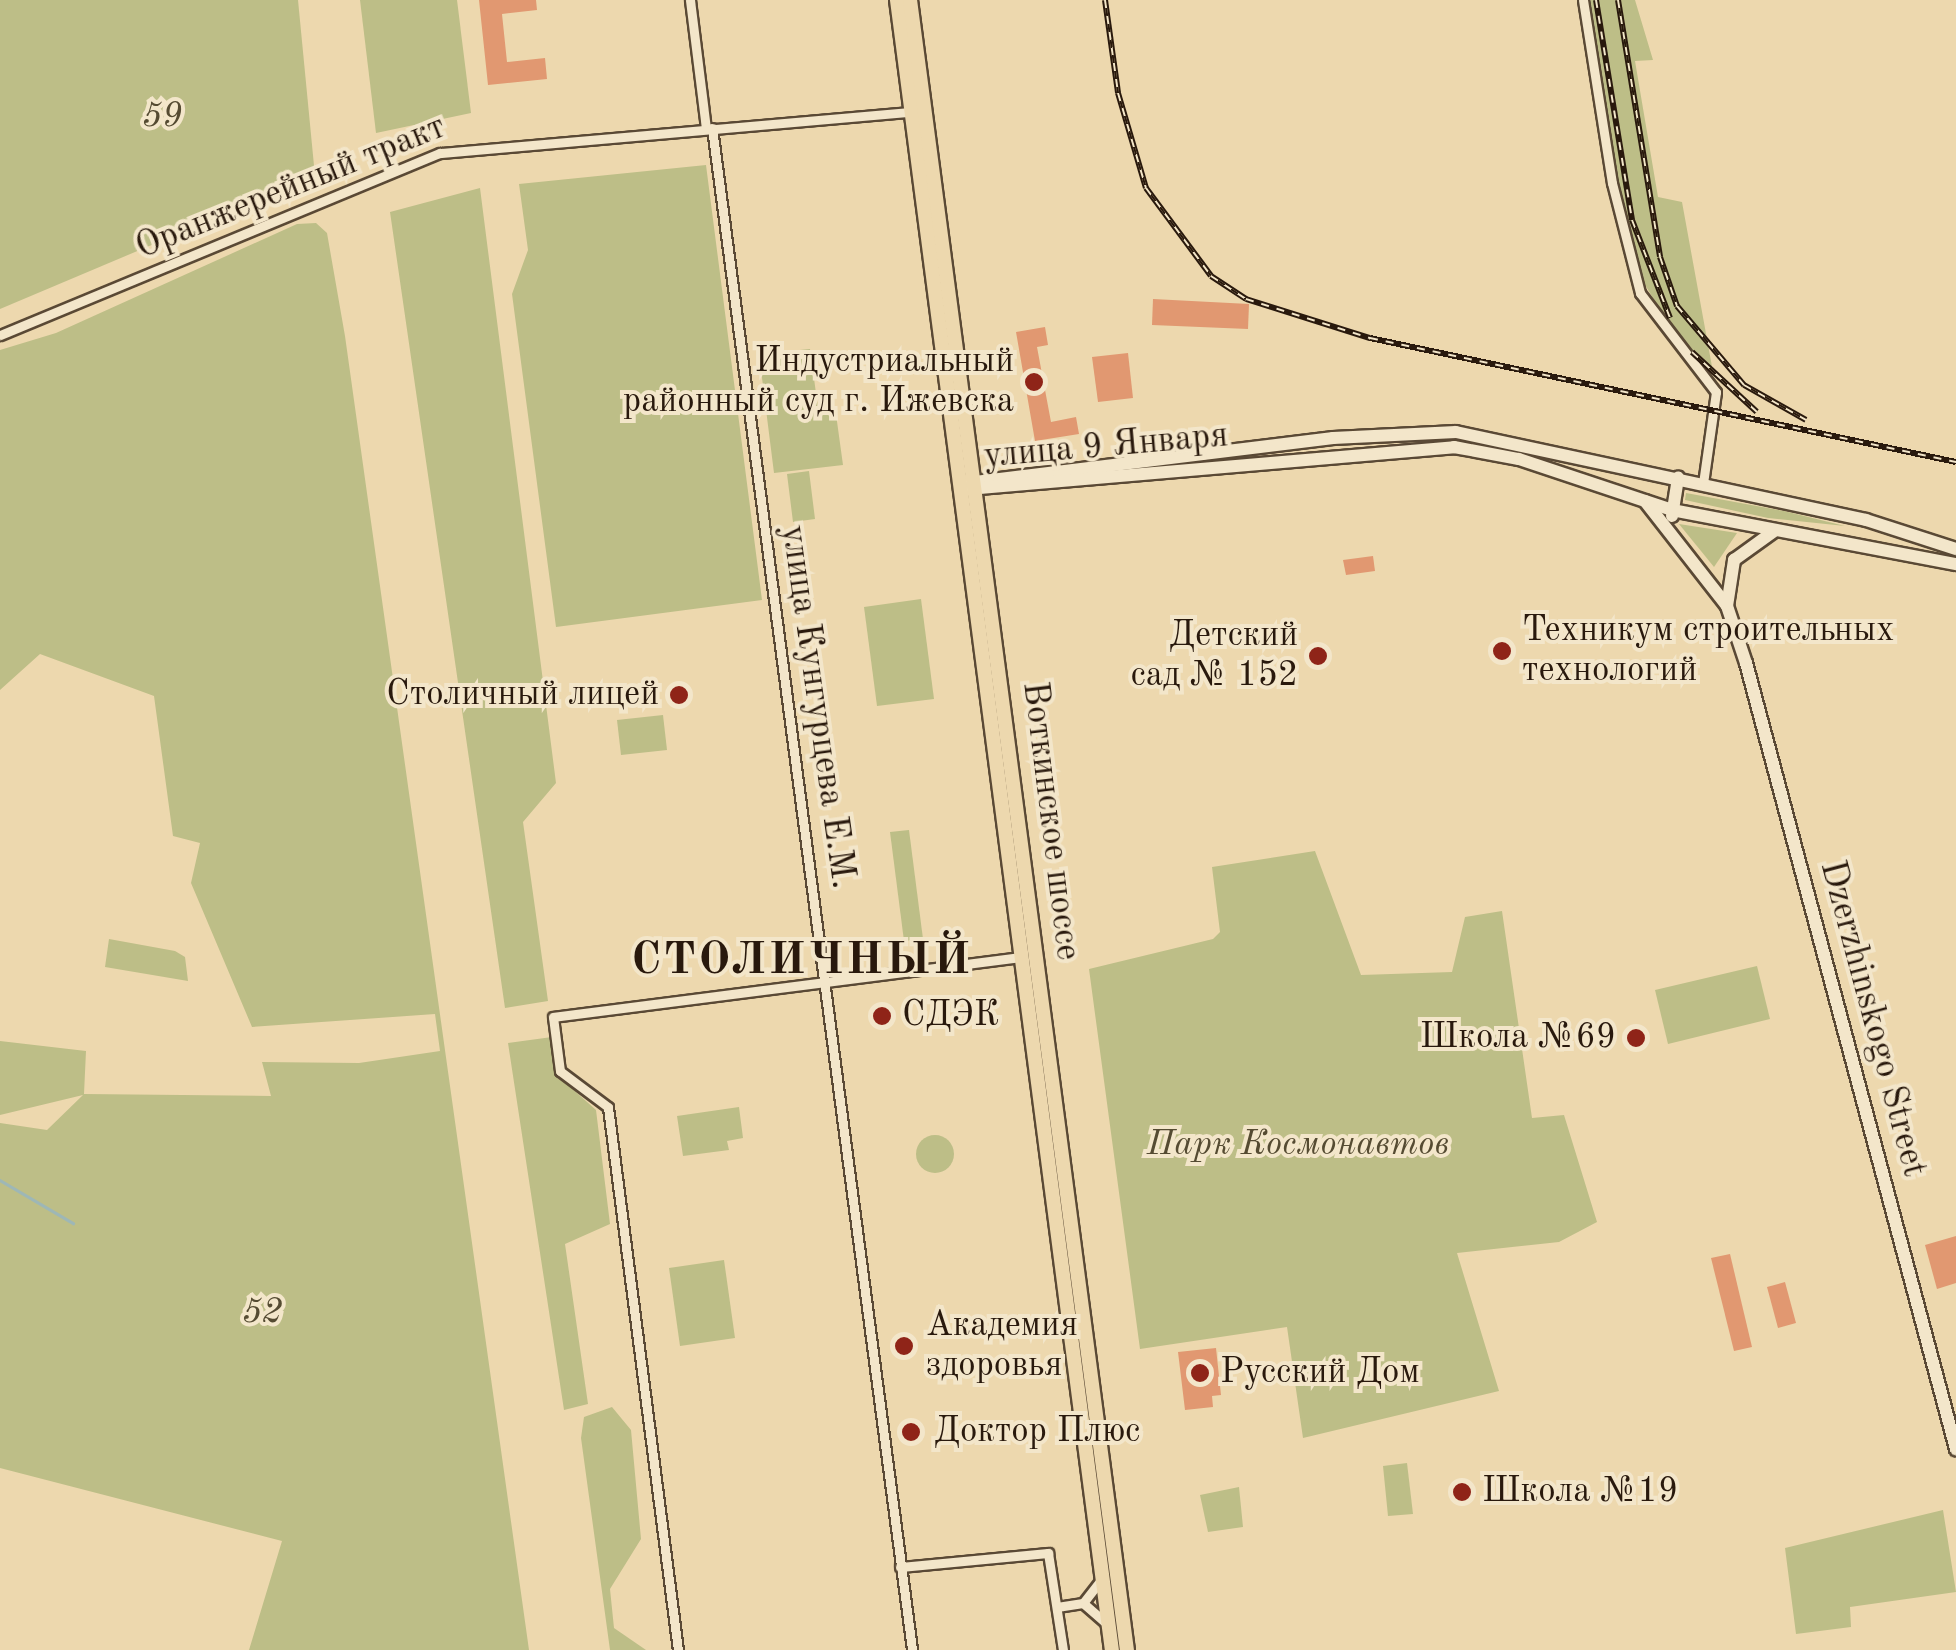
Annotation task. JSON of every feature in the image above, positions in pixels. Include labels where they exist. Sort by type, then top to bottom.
[{"type":"main road","name":"Воткинское шоссе","points":[[896,0],[918,111],[977,485],[1127,1650]]},
{"type":"main road","name":"Воткинское шоссе","points":[[910,0],[918,111],[961,487],[1112,1650]]},
{"type":"main road","name":"улица 9 Января","points":[[961,487],[1334,438],[1456,432],[1856,517],[1956,549]]},
{"type":"main road","points":[[1334,438],[1334,454]]},
{"type":"main road","name":"улица 9 Января","points":[[977,485],[1334,454],[1488,451],[1672,510],[1956,564]]},
{"type":"main road","points":[[1670,534],[1678,477]]},
{"type":"main road","name":"Dzerzhinskogo Street","points":[[1646,501],[1727,606],[1956,1448]]},
{"type":"main road","points":[[1851,542],[1856,517]]},
{"type":"main road","name":"Dzerzhinskogo Street","points":[[1727,606],[1734,560],[1757,538],[1784,530]]},
{"type":"street","name":"улица Кунгурцева Е.М.","points":[[690,0],[912,1650]]},
{"type":"street","points":[[1583,0],[1612,183],[1640,293],[1716,392],[1702,483]]},
{"type":"street","name":"Оранжерейный тракт","points":[[0,334],[440,152],[918,111]]},
{"type":"street","points":[[678,1650],[608,1107],[560,1072],[553,1017],[1022,956]]},
{"type":"street","points":[[900,1567],[1040,1550],[1048,1553],[1063,1650]]},
{"type":"street","points":[[1057,1607],[1083,1603],[1102,1578]]},
{"type":"street","points":[[1083,1603],[1108,1626]]},
{"type":"green space","name":"59","points":[[0,0],[298,0],[315,176],[0,309]]},
{"type":"green space","points":[[360,0],[457,0],[471,113],[376,133]]},
{"type":"green space","points":[[1588,0],[1635,0],[1653,60],[1635,61],[1658,197],[1682,202],[1713,372],[1680,344],[1644,283],[1622,213]]},
{"type":"green space","points":[[706,165],[762,600],[556,627],[512,294],[528,250],[519,184]]},
{"type":"green space","points":[[480,188],[556,783],[523,822],[548,1001],[505,1008],[390,212]]},
{"type":"green space","name":"52","points":[[316,223],[327,233],[345,336],[529,1650],[249,1650],[282,1541],[0,1468],[0,1123],[47,1130],[83,1095],[0,1115],[0,1041],[86,1051],[84,1094],[271,1096],[262,1062],[359,1063],[440,1051],[435,1014],[252,1027],[191,883],[200,843],[173,836],[154,696],[40,654],[0,690],[0,350],[56,333],[297,224]]},
{"type":"green space","points":[[810,349],[818,408],[835,407],[843,465],[774,473],[759,354]]},
{"type":"green space","points":[[809,471],[815,519],[793,522],[787,474]]},
{"type":"green space","points":[[1686,493],[1845,526],[1768,518],[1685,500]]},
{"type":"green space","points":[[1679,524],[1737,533],[1714,567]]},
{"type":"green space","points":[[921,599],[934,699],[877,706],[864,607]]},
{"type":"green space","points":[[663,715],[667,750],[621,755],[617,720]]},
{"type":"green space","points":[[909,830],[923,939],[904,941],[890,832]]},
{"type":"green space","name":"Парк Космонавтов","points":[[1315,851],[1361,975],[1452,972],[1465,917],[1502,911],[1532,1118],[1564,1115],[1597,1222],[1559,1242],[1457,1253],[1499,1391],[1303,1438],[1287,1327],[1140,1349],[1089,969],[1213,939],[1220,932],[1212,867]]},
{"type":"green space","points":[[109,939],[175,951],[185,957],[188,981],[105,967]]},
{"type":"green space","points":[[1757,966],[1770,1019],[1668,1044],[1655,990]]},
{"type":"green space","points":[[552,1037],[558,1076],[596,1110],[610,1224],[565,1244],[588,1404],[564,1410],[508,1043]]},
{"type":"green space","points":[[739,1107],[743,1138],[727,1141],[729,1150],[683,1156],[677,1116]]},
{"type":"green space","points":[[935,1135],[948,1141],[954,1154],[948,1167],[935,1173],[922,1167],[916,1154],[922,1141]]},
{"type":"green space","points":[[724,1260],[735,1338],[680,1346],[669,1268]]},
{"type":"green space","points":[[612,1407],[631,1430],[641,1539],[610,1589],[614,1628],[646,1650],[610,1650],[581,1438],[584,1417]]},
{"type":"green space","points":[[1407,1463],[1413,1514],[1388,1516],[1383,1466]]},
{"type":"green space","points":[[1239,1487],[1243,1527],[1208,1532],[1200,1495]]},
{"type":"green space","points":[[1943,1510],[1956,1592],[1850,1607],[1851,1627],[1796,1634],[1785,1548]]},
{"type":"building","points":[[479,0],[536,0],[537,10],[502,14],[507,62],[545,58],[547,79],[488,85]]},
{"type":"building","points":[[1153,299],[1249,304],[1248,329],[1152,325]]},
{"type":"building","name":"Индустриальный районный суд г. Ижевска","points":[[1045,327],[1048,345],[1037,347],[1051,422],[1076,417],[1079,434],[1035,441],[1016,332]]},
{"type":"building","points":[[1128,353],[1133,398],[1098,402],[1092,357]]},
{"type":"building","points":[[1373,556],[1375,571],[1346,575],[1343,560]]},
{"type":"building","points":[[1956,1236],[1956,1283],[1937,1289],[1925,1245]]},
{"type":"building","points":[[1730,1254],[1752,1347],[1734,1351],[1711,1258]]},
{"type":"building","points":[[1785,1282],[1796,1323],[1778,1328],[1767,1287]]},
{"type":"building","name":"Русский Дом","points":[[1216,1348],[1221,1395],[1212,1396],[1213,1407],[1185,1410],[1178,1352]]},
{"type":"waterway","points":[[0,1180],[73,1223]]},
{"type":"railway","points":[[1105,0],[1118,93],[1146,188],[1211,276],[1246,299],[1370,338],[1956,462]]},
{"type":"railway","points":[[1596,0],[1632,220],[1670,318]]},
{"type":"railway","points":[[1618,0],[1660,257],[1677,306],[1744,385],[1806,420]]},
{"type":"railway","points":[[1692,352],[1757,412]]},
{"type":"place","name":"Индустриальный районный суд г. Ижевска","points":[[1034,382]]},
{"type":"place","name":"Техникум строительных технологий","points":[[1502,651]]},
{"type":"place","name":"Детский сад № 152","points":[[1318,656]]},
{"type":"place","name":"Столичный лицей","points":[[679,695]]},
{"type":"place","name":"СДЭК","points":[[882,1016]]},
{"type":"place","name":"Школа №69","points":[[1636,1038]]},
{"type":"place","name":"Академия здоровья","points":[[904,1346]]},
{"type":"place","name":"Русский Дом","points":[[1200,1373]]},
{"type":"place","name":"Доктор Плюс","points":[[911,1432]]},
{"type":"place","name":"Школа №19","points":[[1462,1492]]},
{"type":"district","name":"СТОЛИЧНЫЙ","points":[[802,962]]}]
